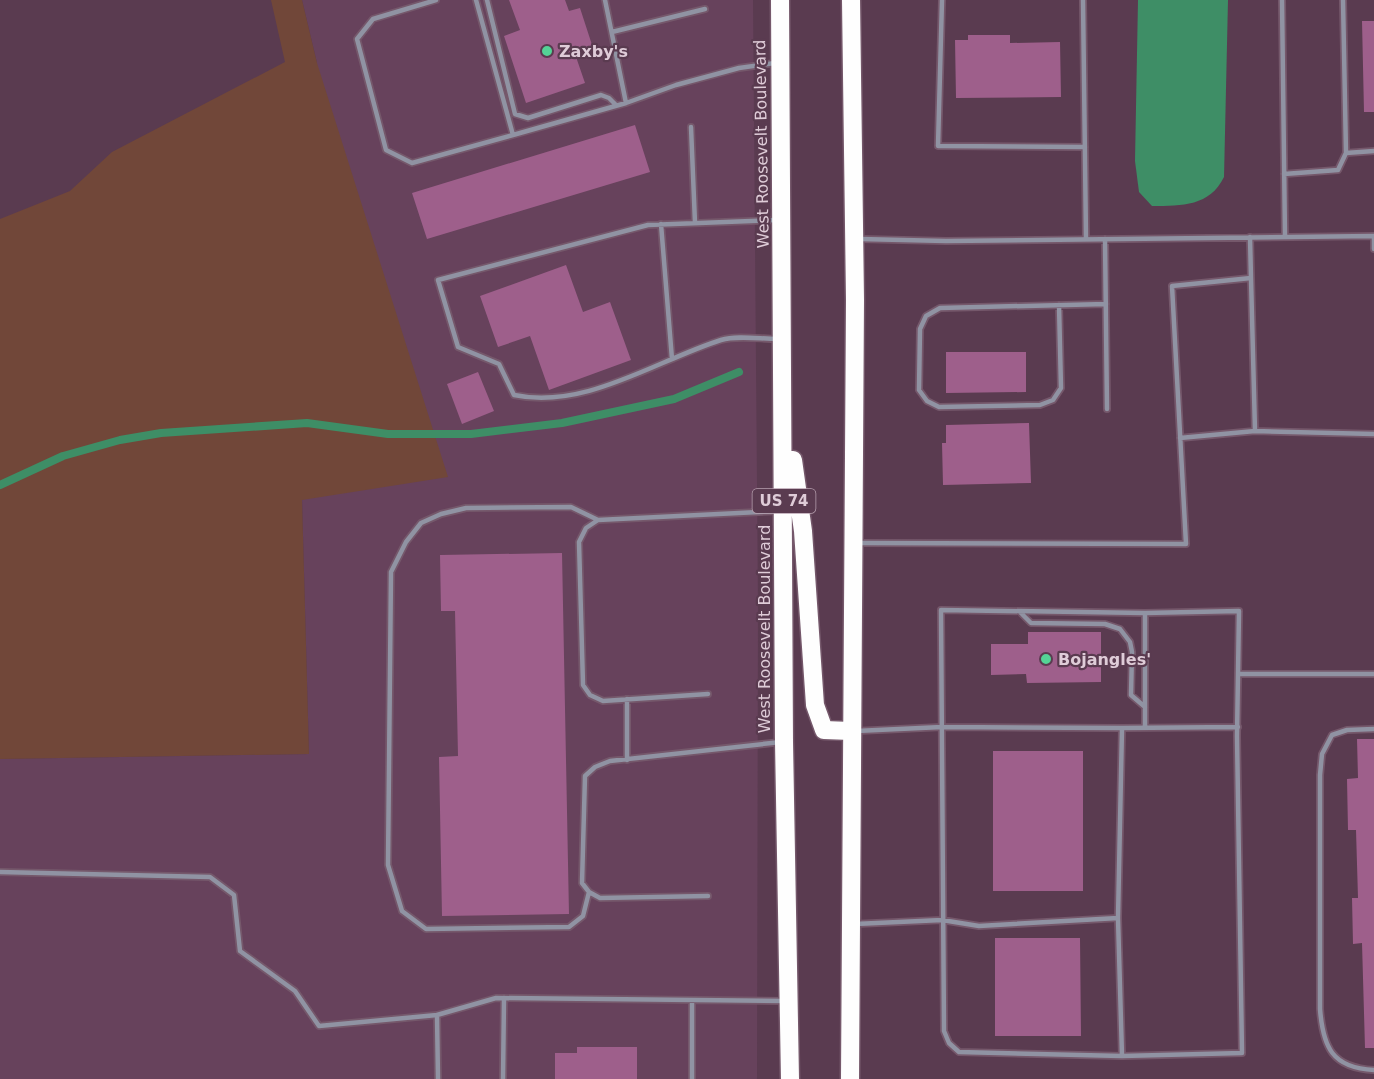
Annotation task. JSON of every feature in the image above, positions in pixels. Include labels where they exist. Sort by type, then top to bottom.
[{"type":"highway","name":"West Roosevelt Boulevard","points":[[780,0],[784,742],[790,1079]]},
{"type":"highway","points":[[850,1079],[854,238],[851,0]]},
{"type":"highway","points":[[783,396],[803,531],[814,705],[824,730],[850,731]]},
{"type":"lane","points":[[436,0],[373,19],[357,39],[386,150],[412,163],[626,103],[676,85],[729,70],[780,62]]},
{"type":"lane","points":[[476,0],[513,135]]},
{"type":"lane","points":[[487,0],[515,114],[528,118],[602,95],[616,105]]},
{"type":"lane","points":[[604,0],[626,103]]},
{"type":"lane","points":[[942,0],[938,146],[1085,147]]},
{"type":"lane","points":[[1083,0],[1086,239]]},
{"type":"lane","points":[[1282,0],[1285,237]]},
{"type":"lane","points":[[1284,174],[1338,170],[1346,153],[1343,0]]},
{"type":"lane","points":[[612,32],[705,9]]},
{"type":"lane","points":[[691,127],[695,223]]},
{"type":"lane","points":[[1346,153],[1374,151]]},
{"type":"lane","points":[[782,219],[648,225],[438,280],[458,347],[499,364],[514,395],[538,400],[567,397],[724,339],[783,339]]},
{"type":"lane","points":[[661,224],[672,359]]},
{"type":"lane","points":[[854,238],[1105,239],[1374,236],[1374,249]]},
{"type":"lane","points":[[1250,237],[1255,431]]},
{"type":"lane","points":[[1105,239],[1107,409]]},
{"type":"lane","points":[[853,543],[1186,544],[1172,286],[1251,278]]},
{"type":"lane","points":[[1059,305],[1061,387],[1053,400],[1040,405],[939,406],[927,401],[919,390],[920,329],[926,316],[940,308],[1059,305],[1106,304]]},
{"type":"lane","points":[[1180,438],[1255,431],[1374,434]]},
{"type":"lane","points":[[589,892],[583,916],[568,927],[426,929],[402,911],[388,865],[391,572],[406,542],[421,523],[441,514],[466,508],[571,507],[598,520],[784,510]]},
{"type":"lane","points":[[598,520],[586,528],[579,542],[582,685],[590,695],[603,701],[708,694]]},
{"type":"lane","points":[[941,610],[1145,613],[1239,611],[1242,1053],[1122,1056],[959,1052],[949,1043],[944,1031],[941,610]]},
{"type":"lane","points":[[1020,612],[1031,623],[1105,624],[1120,629],[1130,642],[1132,652],[1131,695],[1145,707]]},
{"type":"lane","points":[[1145,613],[1145,728]]},
{"type":"lane","points":[[1238,674],[1374,674]]},
{"type":"lane","points":[[627,699],[627,760]]},
{"type":"lane","points":[[850,731],[942,727],[1238,727]]},
{"type":"lane","points":[[1122,728],[1118,918],[1122,1056]]},
{"type":"lane","points":[[1374,729],[1347,730],[1332,735],[1322,754],[1320,775],[1320,1009],[1323,1036],[1331,1053],[1349,1066],[1374,1070]]},
{"type":"lane","points":[[708,896],[600,898],[589,892],[582,883],[585,776],[596,767],[610,761],[784,742]]},
{"type":"lane","points":[[0,872],[210,878],[234,895],[240,951],[295,991],[319,1026],[437,1015],[504,998],[789,1001]]},
{"type":"lane","points":[[850,924],[942,920],[979,927],[1118,918]]},
{"type":"lane","points":[[503,1079],[504,998]]},
{"type":"lane","points":[[692,1000],[692,1079]]},
{"type":"lane","points":[[437,1015],[438,1079]]},
{"type":"shaded area","points":[[271,0],[302,0],[317,63],[448,477],[302,500],[309,754],[0,759],[0,219],[70,191],[112,152],[285,62]]},
{"type":"shaded area","points":[[302,0],[753,0],[758,605],[757,1079],[0,1079],[0,759],[309,754],[302,499],[317,63]]},
{"type":"shaded area","points":[[1138,0],[1228,0],[1224,177],[1211,194],[1194,202],[1174,206],[1152,206],[1139,192],[1135,161]]},
{"type":"building","name":"Zaxby's","points":[[509,0],[565,0],[569,11],[580,8],[593,48],[575,54],[585,83],[526,103],[504,36],[520,30]]},
{"type":"building","points":[[1362,21],[1374,21],[1374,112],[1364,112]]},
{"type":"building","points":[[968,35],[1010,35],[1010,43],[1060,42],[1061,97],[956,98],[955,40],[968,40]]},
{"type":"building","points":[[635,125],[650,172],[427,239],[412,193]]},
{"type":"building","points":[[566,265],[583,312],[610,302],[631,360],[549,390],[530,336],[498,347],[480,296]]},
{"type":"building","points":[[946,352],[1026,352],[1026,392],[946,393]]},
{"type":"building","points":[[478,372],[494,411],[462,424],[447,384]]},
{"type":"building","points":[[1029,423],[1031,483],[943,485],[942,443],[946,443],[946,425]]},
{"type":"building","points":[[562,553],[569,914],[442,916],[439,757],[458,756],[455,611],[441,611],[440,555]]},
{"type":"building","name":"Bojangles'","points":[[1028,632],[1101,632],[1101,682],[1027,683],[1026,674],[991,675],[991,644],[1028,644]]},
{"type":"building","points":[[1357,739],[1374,739],[1374,1048],[1365,1048],[1362,943],[1353,944],[1352,898],[1358,898],[1356,830],[1348,830],[1347,779],[1358,778]]},
{"type":"building","points":[[993,751],[1083,751],[1083,891],[993,891]]},
{"type":"building","points":[[995,938],[1080,938],[1081,1036],[995,1036]]},
{"type":"building","points":[[577,1047],[637,1047],[637,1079],[555,1079],[555,1053],[577,1053]]},
{"type":"waterway","points":[[0,485],[63,456],[120,440],[161,433],[307,423],[388,434],[471,434],[562,423],[674,399],[739,372]]},
{"type":"place","name":"Zaxby's","points":[[547,51]]},
{"type":"place","name":"Bojangles'","points":[[1046,659]]}]
